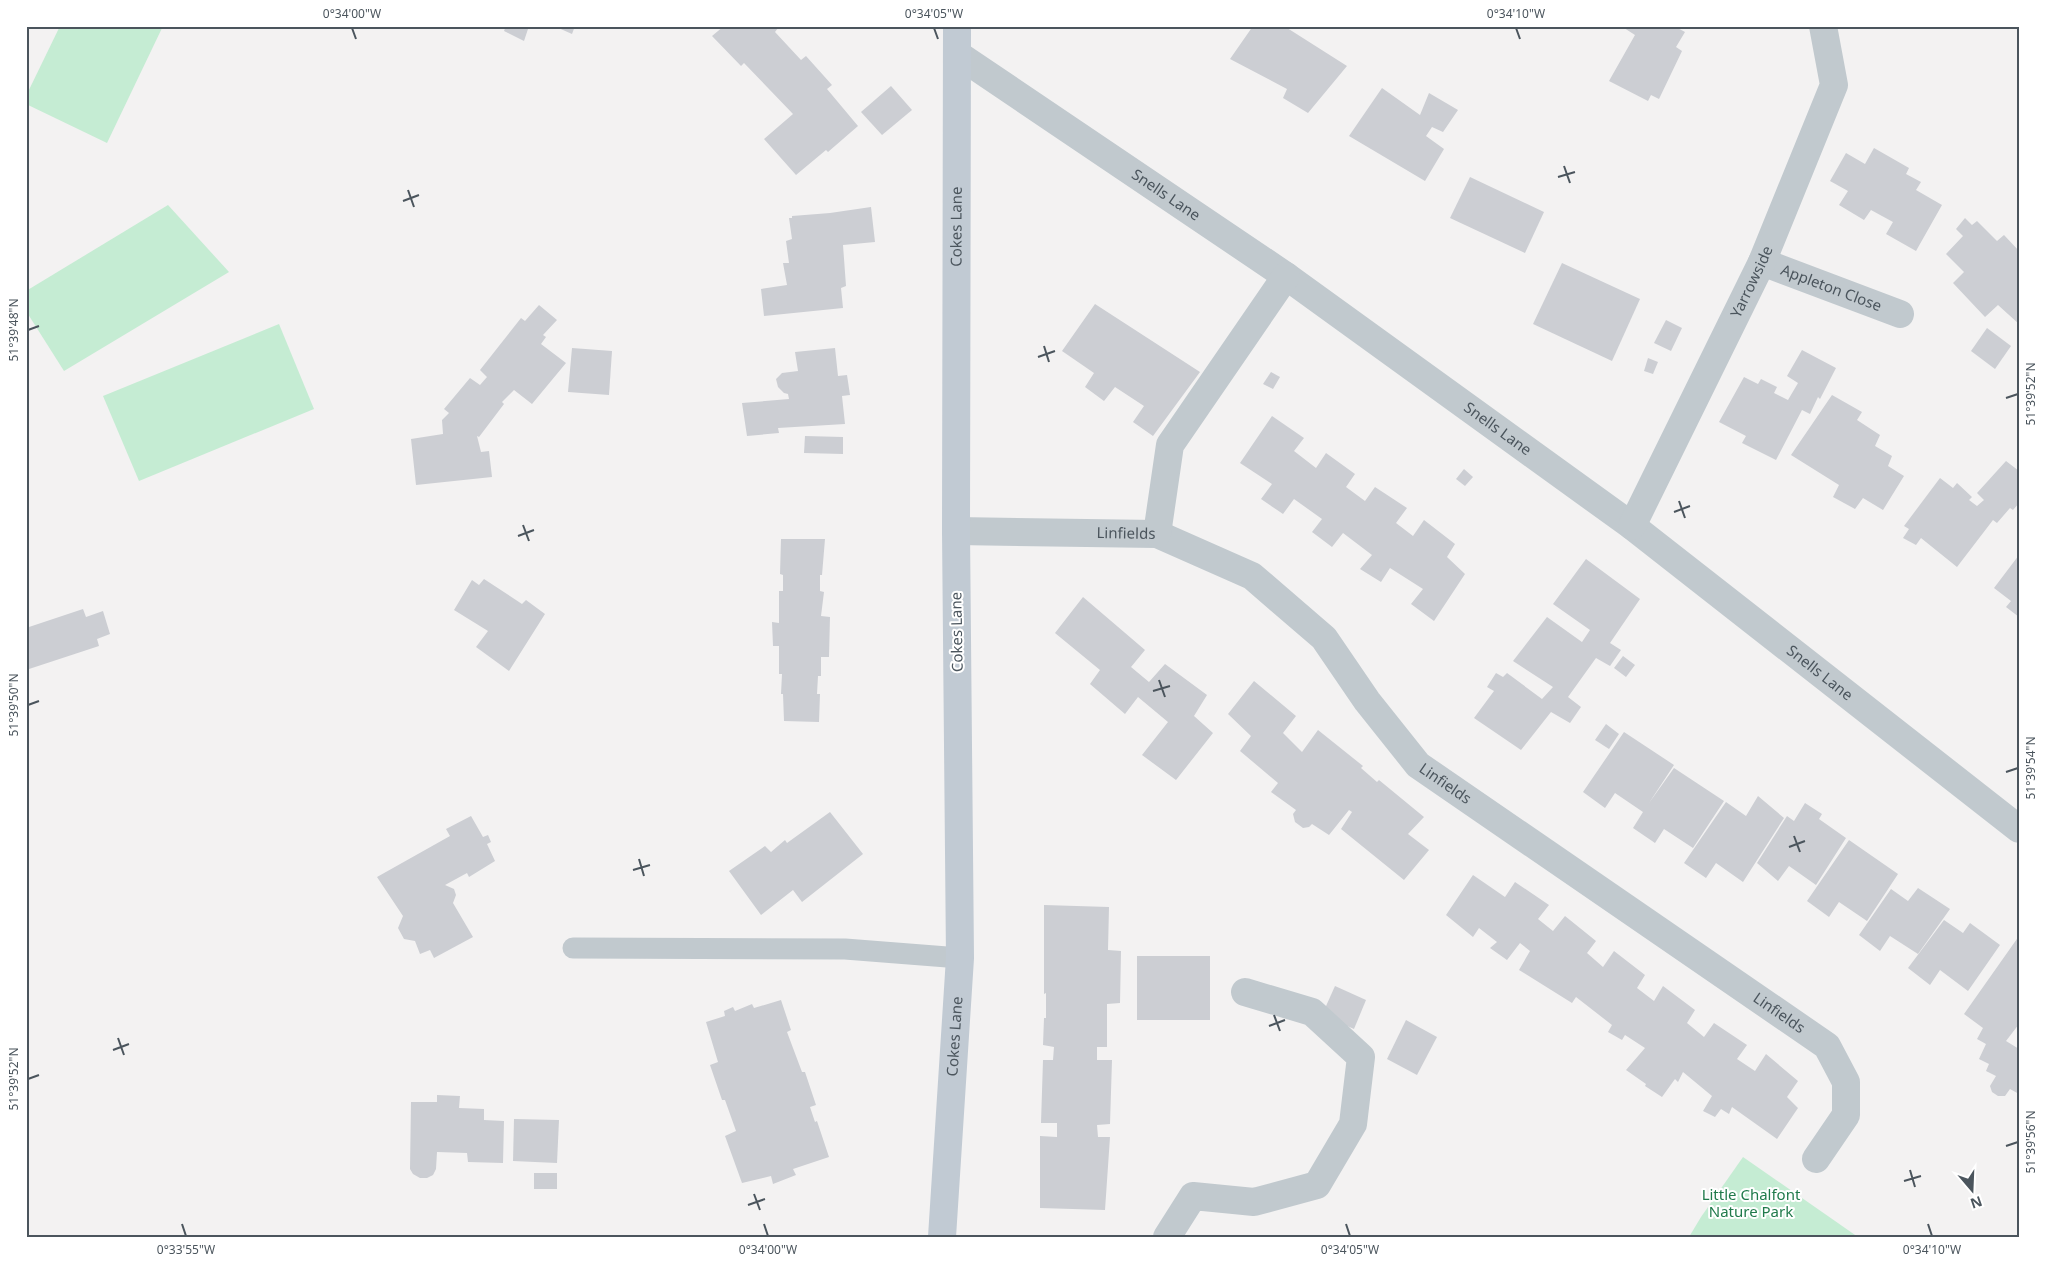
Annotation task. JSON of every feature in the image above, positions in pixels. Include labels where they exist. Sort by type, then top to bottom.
[{"type":"main road","name":"Cokes Lane","points":[[942,1237],[960,958],[956,531],[957,26]]},
{"type":"street","name":"Yarrowside","points":[[1632,526],[1762,262],[1834,85],[1823,26]]},
{"type":"street","name":"Snells Lane","points":[[957,54],[1286,276],[1632,526],[2019,829]]},
{"type":"street","name":"Appleton Close","points":[[1762,262],[1900,314]]},
{"type":"street","points":[[1157,534],[1170,445],[1286,276]]},
{"type":"street","name":"Linfields","points":[[956,531],[1157,534],[1252,576],[1324,638],[1367,701],[1418,766],[1827,1046],[1846,1082],[1846,1115],[1816,1159]]},
{"type":"street","points":[[1167,1237],[1193,1196],[1254,1202],[1317,1185],[1353,1124],[1361,1057],[1312,1012],[1245,992]]},
{"type":"lane","points":[[573,948],[845,950],[960,958]]},
{"type":"green space","points":[[60,26],[163,26],[107,143],[26,104],[26,96]]},
{"type":"green space","points":[[168,205],[229,272],[64,371],[26,311],[26,291]]},
{"type":"green space","points":[[279,324],[314,409],[139,481],[103,396]]},
{"type":"green space","name":"Little Chalfont Nature Park","points":[[1743,1157],[1858,1237],[1689,1237]]},
{"type":"building","points":[[506,26],[529,26],[524,41],[504,31]]},
{"type":"building","points":[[554,26],[575,26],[572,34]]},
{"type":"building","points":[[724,26],[777,26],[778,28],[775,32],[801,60],[806,56],[832,85],[827,89],[858,126],[828,152],[826,150],[796,175],[764,139],[793,114],[744,63],[741,66],[712,36]]},
{"type":"building","points":[[1253,26],[1284,26],[1347,66],[1308,113],[1283,98],[1287,89],[1230,59]]},
{"type":"building","points":[[1621,26],[1674,26],[1685,32],[1676,47],[1682,51],[1659,99],[1651,95],[1648,101],[1609,81],[1635,35]]},
{"type":"building","points":[[891,86],[912,110],[882,135],[861,112]]},
{"type":"building","points":[[1382,88],[1420,115],[1429,93],[1458,110],[1443,132],[1432,127],[1426,136],[1444,149],[1425,181],[1349,136]]},
{"type":"building","points":[[1874,148],[1909,168],[1906,174],[1921,182],[1916,190],[1942,205],[1916,251],[1886,234],[1893,222],[1871,210],[1864,220],[1839,205],[1848,191],[1830,181],[1846,153],[1865,164]]},
{"type":"building","points":[[1470,177],[1544,212],[1525,253],[1450,218]]},
{"type":"building","points":[[871,207],[875,242],[843,245],[846,286],[841,288],[843,308],[764,316],[761,289],[787,285],[783,263],[789,263],[786,241],[792,239],[789,218],[792,218],[792,216]]},
{"type":"building","points":[[1965,218],[1972,225],[1977,221],[1997,241],[2004,235],[2019,251],[2019,324],[1998,305],[1985,317],[1953,283],[1964,272],[1946,254],[1963,236],[1956,229]]},
{"type":"building","points":[[1562,263],[1640,299],[1612,361],[1533,324]]},
{"type":"building","points":[[1095,304],[1200,372],[1153,436],[1133,422],[1144,406],[1115,387],[1104,401],[1085,387],[1094,373],[1062,351]]},
{"type":"building","points":[[539,305],[557,320],[543,335],[546,337],[541,344],[566,363],[532,404],[514,390],[502,402],[504,404],[479,437],[477,436],[481,452],[489,451],[492,477],[416,485],[411,439],[443,434],[442,420],[449,413],[444,409],[470,378],[480,385],[487,377],[480,370],[521,318],[525,321]]},
{"type":"building","points":[[1666,320],[1682,328],[1671,351],[1654,343]]},
{"type":"building","points":[[1987,328],[2011,346],[1995,369],[1971,351]]},
{"type":"building","points":[[572,348],[612,351],[609,395],[568,392]]},
{"type":"building","points":[[835,348],[838,376],[847,375],[850,395],[842,396],[845,424],[778,428],[779,433],[747,436],[742,403],[789,399],[788,394],[778,387],[776,379],[782,373],[798,371],[795,352]]},
{"type":"building","points":[[1802,350],[1836,368],[1810,414],[1802,410],[1776,460],[1742,443],[1746,436],[1719,422],[1744,377],[1758,384],[1761,379],[1777,387],[1774,393],[1788,400],[1798,383],[1787,376]]},
{"type":"building","points":[[1648,358],[1658,362],[1653,374],[1644,371]]},
{"type":"building","points":[[1271,372],[1280,377],[1273,389],[1263,384]]},
{"type":"building","points":[[1832,395],[1862,412],[1857,420],[1880,435],[1875,446],[1892,456],[1888,466],[1904,476],[1883,510],[1863,498],[1855,509],[1833,497],[1839,485],[1791,455]]},
{"type":"building","points":[[1272,416],[1304,438],[1294,451],[1316,468],[1326,453],[1355,474],[1346,487],[1365,501],[1375,487],[1407,508],[1396,523],[1413,536],[1424,520],[1455,544],[1447,557],[1465,574],[1434,621],[1411,604],[1423,589],[1390,568],[1381,582],[1360,569],[1372,555],[1343,533],[1332,547],[1312,532],[1322,519],[1294,499],[1283,514],[1261,499],[1272,484],[1240,463]]},
{"type":"building","points":[[805,436],[843,437],[843,454],[804,453]]},
{"type":"building","points":[[2006,461],[2019,471],[2019,503],[2013,510],[2010,508],[1997,523],[1993,520],[1957,567],[1921,538],[1916,545],[1903,538],[1909,529],[1904,526],[1940,478],[1953,488],[1957,483],[1972,497],[1969,500],[1977,506],[1984,500],[1977,493]]},
{"type":"building","points":[[1464,469],[1473,477],[1465,486],[1456,479]]},
{"type":"building","points":[[781,539],[825,539],[822,575],[820,575],[820,591],[824,592],[821,616],[830,617],[829,657],[821,657],[821,676],[818,676],[817,694],[820,694],[819,722],[784,721],[783,694],[781,694],[782,674],[779,674],[779,646],[773,646],[772,622],[779,623],[779,591],[783,591],[783,575],[780,574]]},
{"type":"building","points":[[2019,555],[2019,617],[2006,607],[2011,601],[1994,588]]},
{"type":"building","points":[[1586,559],[1640,599],[1610,643],[1621,650],[1610,666],[1596,658],[1568,697],[1581,707],[1570,723],[1551,712],[1521,750],[1474,718],[1494,691],[1487,687],[1496,673],[1503,677],[1507,673],[1542,699],[1553,687],[1513,661],[1547,617],[1582,642],[1590,630],[1553,604]]},
{"type":"building","points":[[484,579],[522,604],[526,600],[545,614],[509,671],[476,647],[488,631],[454,610],[472,580],[479,585]]},
{"type":"building","points":[[1083,597],[1145,650],[1131,667],[1149,682],[1165,664],[1207,695],[1194,716],[1213,733],[1176,780],[1142,755],[1168,722],[1138,697],[1125,714],[1090,684],[1100,670],[1055,633]]},
{"type":"building","points":[[83,609],[86,617],[103,611],[110,634],[97,639],[99,646],[26,670],[26,628]]},
{"type":"building","points":[[1623,656],[1635,665],[1626,677],[1614,668]]},
{"type":"building","points":[[1254,681],[1296,716],[1283,733],[1302,752],[1318,730],[1363,766],[1361,768],[1377,782],[1379,780],[1424,817],[1408,834],[1429,850],[1404,880],[1341,829],[1352,812],[1349,810],[1329,835],[1312,824],[1309,827],[1303,828],[1295,822],[1293,814],[1296,810],[1271,792],[1278,783],[1240,751],[1251,736],[1228,714]]},
{"type":"building","points":[[1606,724],[1619,734],[1609,749],[1595,740]]},
{"type":"building","points":[[1624,732],[1674,765],[1649,803],[1674,768],[1724,801],[1693,848],[1664,829],[1655,843],[1633,828],[1643,812],[1615,793],[1605,808],[1583,792]]},
{"type":"building","points":[[1758,796],[1784,818],[1743,882],[1716,863],[1706,878],[1684,863],[1726,802],[1746,816]]},
{"type":"building","points":[[1805,803],[1822,814],[1819,819],[1846,838],[1816,885],[1789,866],[1778,881],[1757,863],[1787,816],[1794,821]]},
{"type":"building","points":[[830,812],[863,854],[802,902],[793,890],[761,915],[729,871],[765,846],[771,852],[785,840],[787,843]]},
{"type":"building","points":[[471,816],[483,837],[488,835],[491,842],[487,844],[495,861],[469,877],[467,873],[445,885],[454,889],[456,895],[453,903],[473,937],[434,958],[430,950],[420,954],[415,941],[404,939],[398,928],[403,916],[377,877],[450,836],[446,829]]},
{"type":"building","points":[[1849,840],[1898,874],[1867,921],[1839,902],[1829,917],[1807,901]]},
{"type":"building","points":[[1473,875],[1505,897],[1515,882],[1549,905],[1538,919],[1553,931],[1565,916],[1596,941],[1587,953],[1603,967],[1614,951],[1645,975],[1637,988],[1654,1001],[1663,986],[1695,1010],[1687,1023],[1704,1037],[1714,1023],[1747,1045],[1737,1059],[1755,1071],[1766,1054],[1798,1081],[1787,1097],[1798,1108],[1777,1139],[1732,1107],[1729,1114],[1721,1109],[1715,1117],[1703,1111],[1712,1096],[1683,1072],[1678,1082],[1675,1079],[1662,1097],[1645,1086],[1646,1084],[1626,1070],[1645,1048],[1625,1035],[1622,1040],[1608,1032],[1612,1025],[1576,997],[1572,1003],[1519,970],[1530,951],[1520,943],[1507,960],[1490,948],[1497,942],[1479,928],[1473,937],[1446,915]]},
{"type":"building","points":[[1918,888],[1950,909],[1918,954],[1890,936],[1880,951],[1859,935],[1891,889],[1908,901]]},
{"type":"building","points":[[1044,905],[1109,907],[1108,950],[1121,951],[1120,1003],[1107,1004],[1107,1047],[1097,1047],[1097,1060],[1112,1060],[1110,1124],[1097,1125],[1098,1137],[1110,1137],[1105,1210],[1040,1208],[1040,1136],[1057,1137],[1057,1123],[1041,1123],[1043,1060],[1053,1060],[1054,1047],[1043,1045],[1044,1018],[1046,1018],[1046,993],[1044,994]]},
{"type":"building","points":[[1944,920],[1963,933],[1970,923],[2000,945],[1968,991],[1940,970],[1930,985],[1908,968]]},
{"type":"building","points":[[2019,936],[2019,1024],[2006,1041],[2019,1049],[2019,1094],[2010,1089],[2005,1096],[1998,1096],[1992,1092],[1990,1086],[1996,1076],[1986,1071],[1989,1064],[1979,1059],[1986,1044],[1977,1039],[1983,1028],[1964,1014]]},
{"type":"building","points":[[1137,956],[1210,956],[1210,1020],[1137,1020]]},
{"type":"building","points":[[1335,986],[1366,1000],[1354,1029],[1322,1015]]},
{"type":"building","points":[[781,1000],[791,1030],[787,1032],[802,1072],[805,1072],[816,1105],[810,1107],[815,1122],[817,1121],[829,1157],[793,1169],[796,1175],[773,1184],[771,1176],[742,1183],[725,1136],[736,1131],[725,1100],[722,1100],[710,1065],[718,1062],[706,1022],[725,1016],[724,1011],[733,1007],[735,1011],[752,1004],[754,1008]]},
{"type":"building","points":[[1406,1020],[1437,1037],[1417,1075],[1387,1059]]},
{"type":"building","points":[[437,1095],[460,1096],[459,1108],[484,1109],[484,1120],[504,1121],[503,1163],[468,1162],[467,1153],[437,1152],[436,1169],[433,1175],[427,1178],[420,1178],[413,1174],[410,1169],[411,1102],[437,1102]]},
{"type":"building","points":[[514,1119],[559,1120],[557,1163],[513,1161]]},
{"type":"building","points":[[534,1173],[557,1173],[557,1189],[534,1189]]}]
